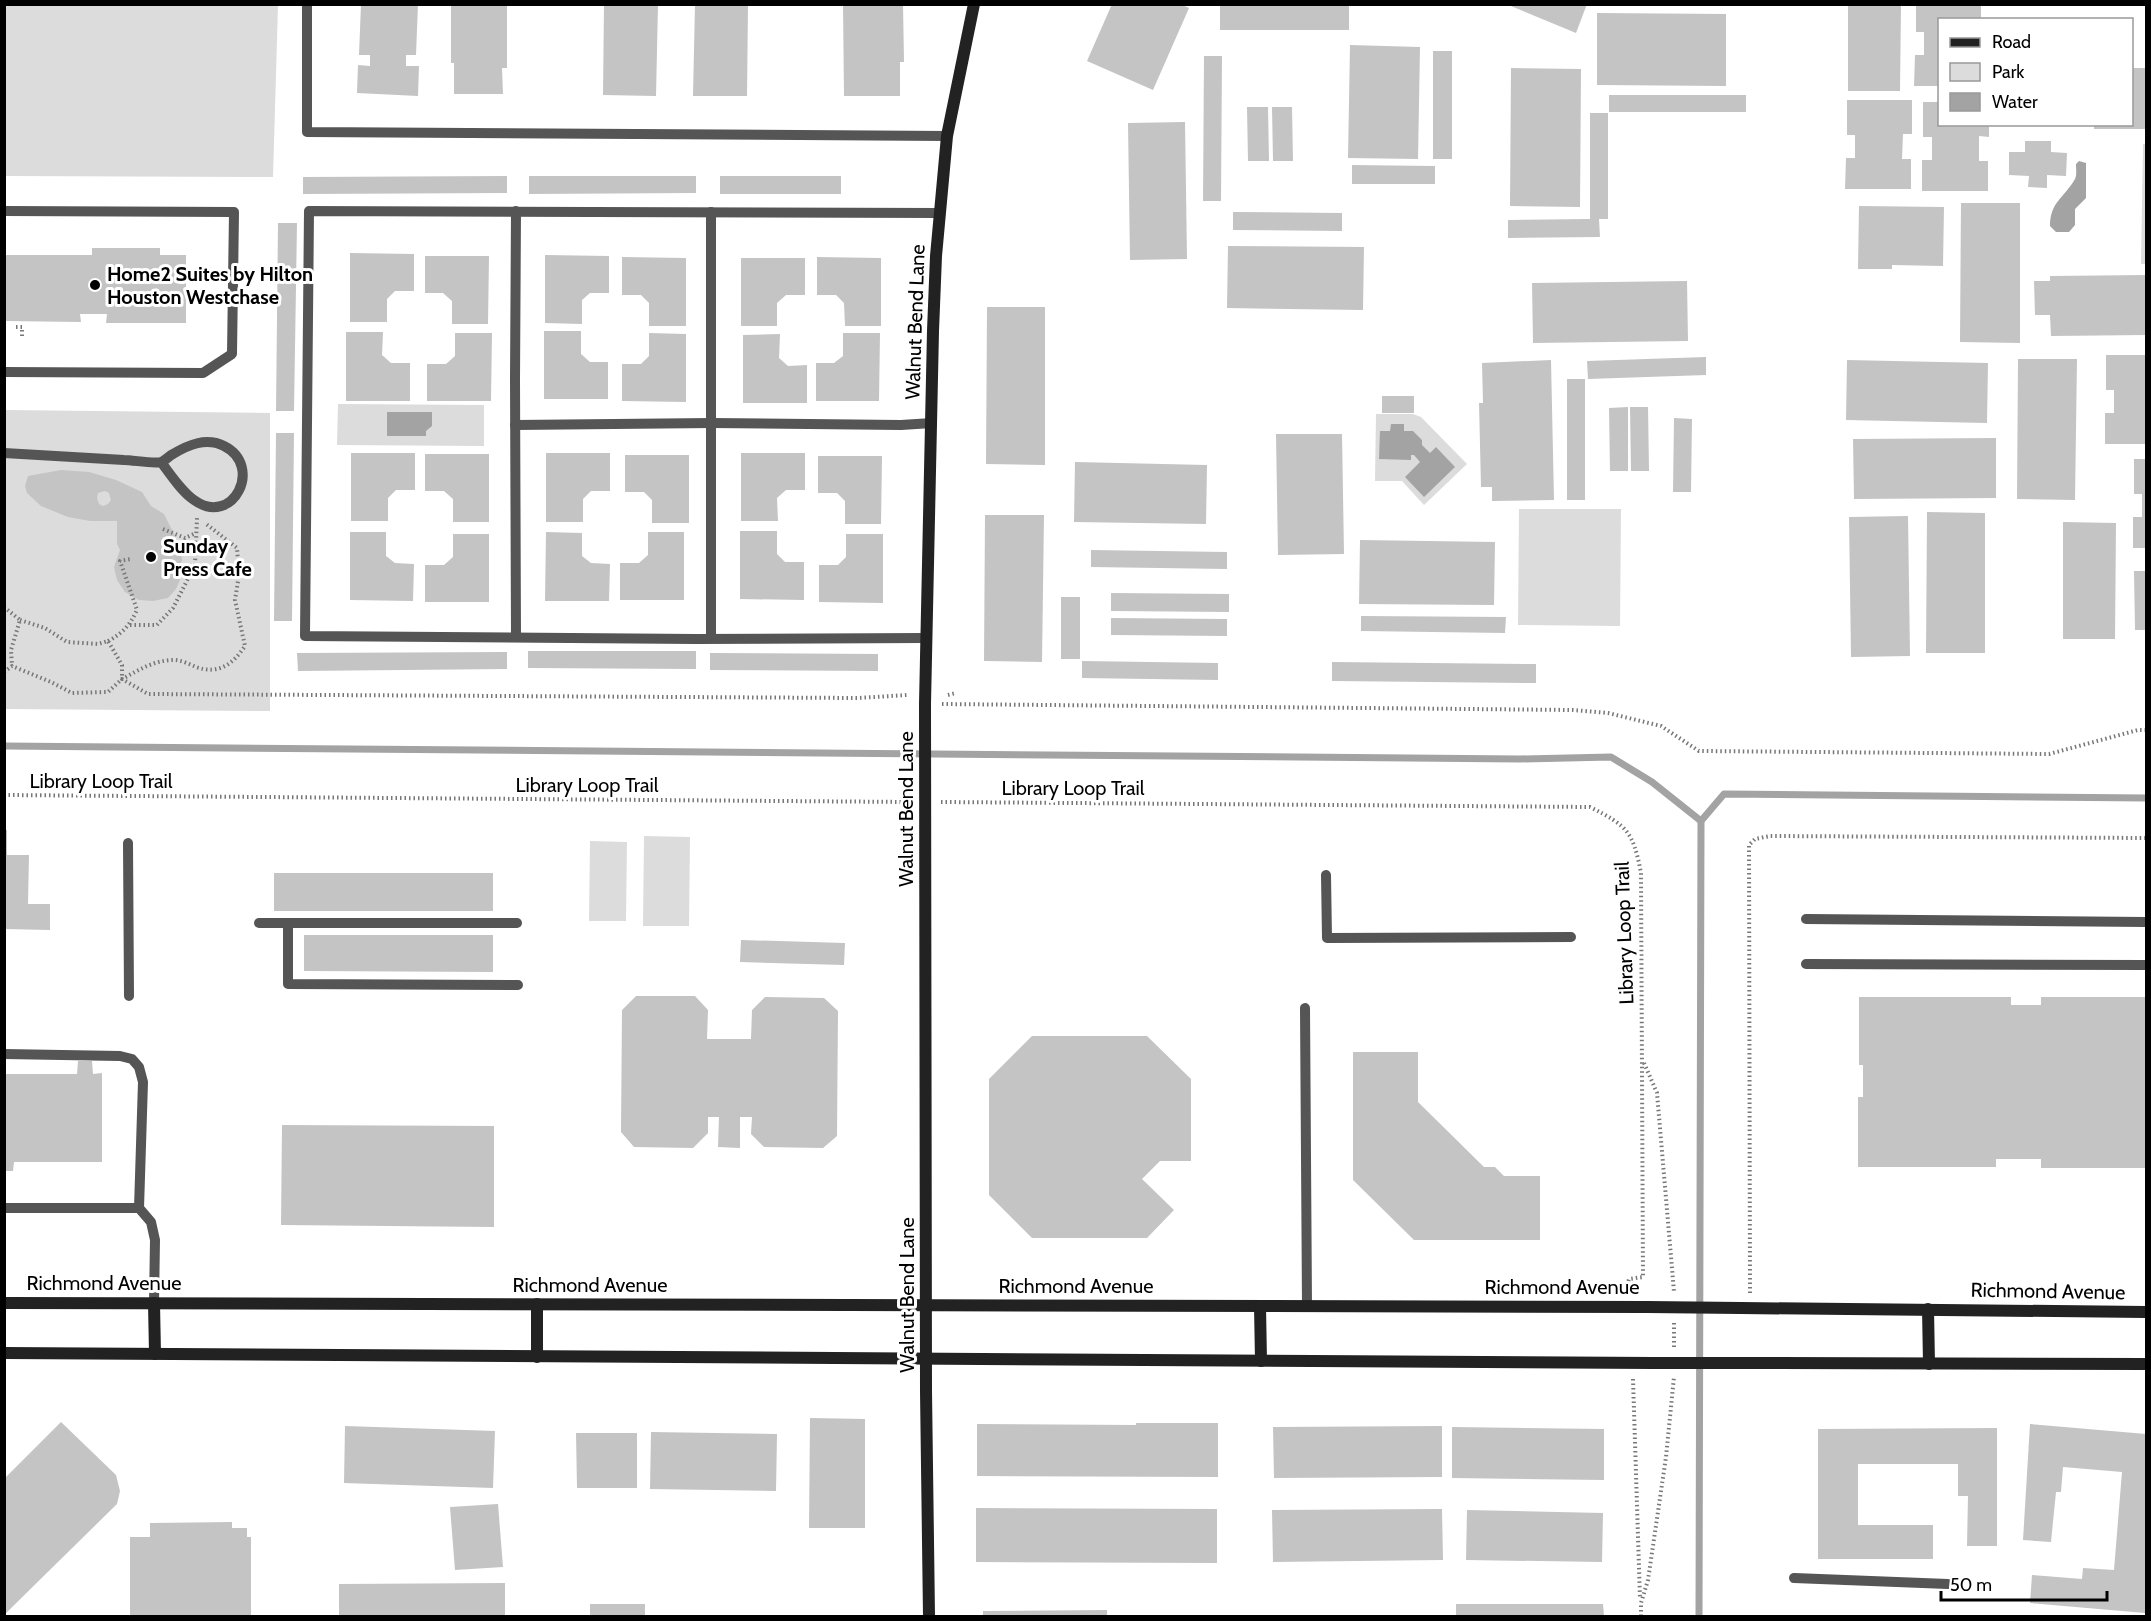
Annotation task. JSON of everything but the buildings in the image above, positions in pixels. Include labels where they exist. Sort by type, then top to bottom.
[{"type":"main road","name":"Walnut Bend Lane","points":[[929,1617],[926,1359],[925,638],[933,331],[947,136],[974,4]]},
{"type":"main road","name":"Richmond Avenue","points":[[4,1303],[1641,1307],[2146,1312]]},
{"type":"main road","points":[[154,1303],[155,1354]]},
{"type":"main road","points":[[537,1304],[537,1357]]},
{"type":"main road","points":[[1260,1306],[1261,1360]]},
{"type":"main road","points":[[1928,1309],[1929,1364]]},
{"type":"main road","points":[[4,1353],[2146,1364]]},
{"type":"lane","points":[[307,4],[307,132],[947,136]]},
{"type":"lane","points":[[4,211],[234,212],[232,354],[203,373],[4,372]]},
{"type":"lane","points":[[925,638],[304,636],[309,211],[940,213]]},
{"type":"lane","points":[[516,211],[516,636]]},
{"type":"lane","points":[[711,212],[711,638]]},
{"type":"lane","points":[[515,425],[712,423],[901,425],[932,423]]},
{"type":"lane","points":[[4,453],[161,462],[196,442],[210,442],[225,446],[236,457],[242,467],[244,481],[236,496],[227,504],[217,507],[206,506],[194,500],[161,462]]},
{"type":"lane","points":[[128,843],[129,996]]},
{"type":"lane","points":[[1326,875],[1327,938],[1571,937]]},
{"type":"lane","points":[[1806,919],[2146,922]]},
{"type":"lane","points":[[259,923],[517,923]]},
{"type":"lane","points":[[288,923],[288,984],[518,985]]},
{"type":"lane","points":[[1806,964],[2146,965]]},
{"type":"lane","points":[[1305,1008],[1307,1306]]},
{"type":"lane","points":[[4,1054],[120,1056],[132,1059],[139,1067],[143,1082],[139,1208],[150,1222],[155,1239],[154,1303]]},
{"type":"lane","points":[[4,1208],[139,1208]]},
{"type":"lane","points":[[1794,1578],[1948,1584]]},
{"type":"path","points":[[16,327],[22,327],[22,337]]},
{"type":"path","points":[[12,666],[72,693],[108,692],[122,679],[154,662],[176,659],[203,669],[225,668],[236,660],[246,646],[235,600],[239,575],[237,548],[197,517],[195,565],[173,608],[157,625],[130,625]]},
{"type":"path","points":[[163,529],[185,538],[196,533]]},
{"type":"path","points":[[4,607],[20,620],[45,628],[67,642],[98,644],[108,641],[121,634],[130,625],[137,610],[120,561],[130,559]]},
{"type":"path","points":[[12,666],[11,650],[20,620]]},
{"type":"path","points":[[108,641],[122,665],[122,679]]},
{"type":"path","points":[[4,672],[12,666]]},
{"type":"path","points":[[122,679],[148,694],[858,698],[907,695]]},
{"type":"path","points":[[948,694],[956,693]]},
{"type":"path","points":[[925,709],[1573,710],[1608,713],[1661,726],[1699,751],[2049,754],[2138,730],[2146,730]]},
{"type":"path","name":"Library Loop Trail","points":[[4,795],[926,796],[1590,807],[1615,820],[1633,840],[1641,873],[1643,1277],[1629,1278],[1626,1288],[1641,1290],[1641,1307]]},
{"type":"path","points":[[1642,1059],[1658,1093],[1674,1293]]},
{"type":"path","points":[[1674,1315],[1674,1360]]},
{"type":"path","points":[[1641,1603],[1648,1580],[1658,1513],[1674,1372]]},
{"type":"path","points":[[1633,1379],[1641,1617]]},
{"type":"green space","points":[[5,4],[278,5],[273,177],[5,176]]},
{"type":"green space","points":[[2143,144],[2146,144],[2146,264],[2141,264]]},
{"type":"green space","points":[[338,404],[484,405],[484,446],[337,445]]},
{"type":"green space","points":[[5,410],[270,413],[270,711],[5,709]]},
{"type":"green space","points":[[1376,414],[1413,414],[1421,417],[1467,464],[1424,505],[1402,481],[1375,481]]},
{"type":"green space","points":[[1519,509],[1621,509],[1620,626],[1518,625]]},
{"type":"green space","points":[[644,836],[690,837],[689,926],[643,926]]},
{"type":"green space","points":[[590,841],[627,842],[626,921],[589,921]]},
{"type":"water","points":[[2079,161],[2086,163],[2086,198],[2075,209],[2075,225],[2069,232],[2056,232],[2050,226],[2052,211],[2075,179],[2076,164]]},
{"type":"water","points":[[387,412],[432,412],[432,426],[426,431],[426,436],[387,436]]},
{"type":"water","points":[[1391,424],[1404,424],[1404,431],[1413,431],[1430,453],[1436,447],[1455,467],[1424,497],[1405,477],[1420,462],[1414,455],[1411,455],[1411,460],[1379,459],[1380,431],[1390,431]]},
{"type":"waterway","points":[[4,746],[1520,759],[1611,757],[1652,782],[1701,821]]},
{"type":"waterway","points":[[1699,1616],[1701,821],[1724,794],[2146,798]]},
{"type":"place","name":"Home2 Suites by Hilton Houston Westchase","points":[[95,285]]},
{"type":"place","name":"Sunday Press Cafe","points":[[151,557]]}]
